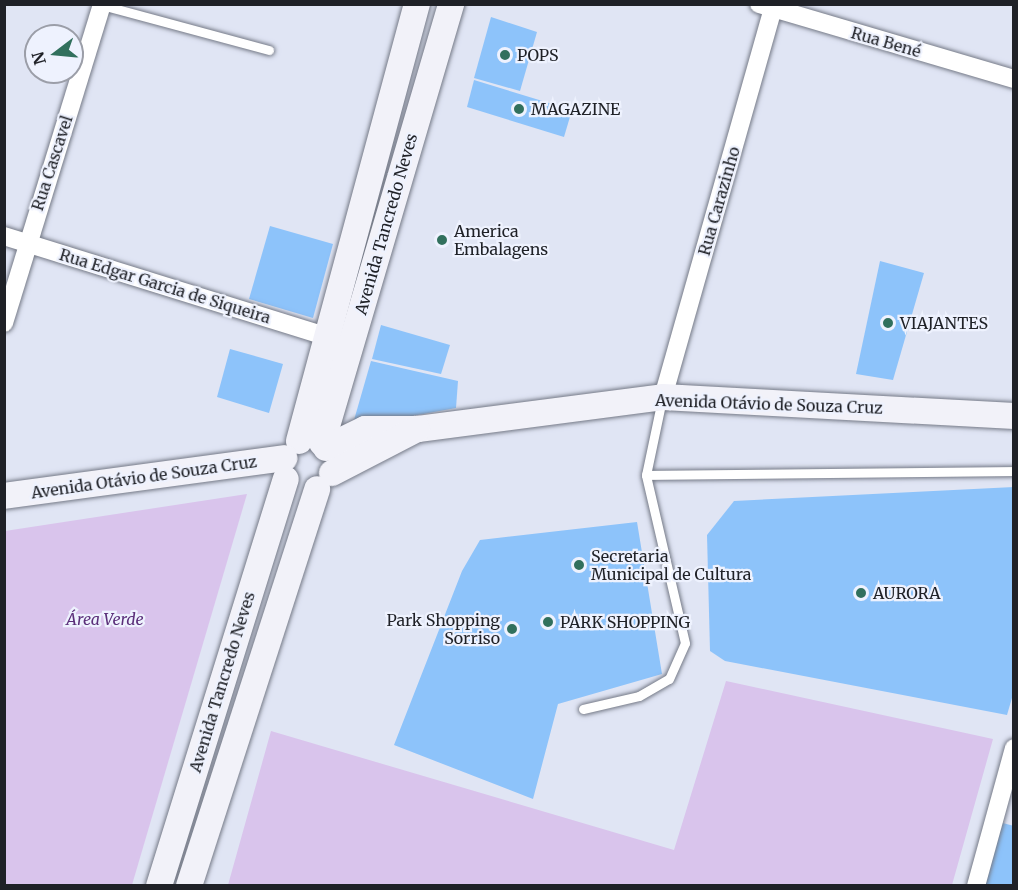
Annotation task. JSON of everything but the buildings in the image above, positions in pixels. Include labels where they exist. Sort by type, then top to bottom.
[{"type":"street","name":"Avenida Tancredo Neves","points":[[303,453],[326,336],[417,4]]},
{"type":"street","name":"Avenida Tancredo Neves","points":[[159,885],[451,4]]},
{"type":"street","name":"Rua Cascavel","points":[[4,323],[102,5]]},
{"type":"street","name":"Rua Bené","points":[[769,6],[1014,79]]},
{"type":"street","name":"Rua Carazinho","points":[[663,397],[769,6]]},
{"type":"street","name":"Rua Edgar Garcia de Siqueira","points":[[4,236],[326,336]]},
{"type":"street","name":"Avenida Otávio de Souza Cruz","points":[[4,496],[303,453],[365,429],[418,429],[663,397],[1014,416]]},
{"type":"street","name":"Avenida Otávio de Souza Cruz","points":[[324,481],[418,429]]},
{"type":"street","points":[[303,453],[324,481],[294,487],[303,453]]},
{"type":"street","name":"Avenida Tancredo Neves","points":[[189,885],[324,481]]},
{"type":"street","points":[[975,885],[1014,748]]},
{"type":"lane","points":[[102,5],[269,50]]},
{"type":"lane","points":[[583,709],[639,696],[669,679],[685,643],[646,476],[663,397]]},
{"type":"lane","points":[[646,476],[1014,471]]},
{"type":"green space","name":"Área Verde","points":[[247,494],[132,885],[5,885],[5,531]]},
{"type":"green space","points":[[726,681],[993,739],[952,885],[228,885],[271,731],[674,850]]},
{"type":"place","name":"POPS","points":[[505,55]]},
{"type":"place","name":"MAGAZINE","points":[[519,109]]},
{"type":"place","name":"America Embalagens","points":[[442,240]]},
{"type":"place","name":"VIAJANTES","points":[[888,323]]},
{"type":"place","name":"Secretaria Municipal de Cultura","points":[[579,565]]},
{"type":"place","name":"AURORA","points":[[861,593]]},
{"type":"place","name":"PARK SHOPPING","points":[[548,622]]},
{"type":"place","name":"Park Shopping Sorriso","points":[[512,629]]}]
